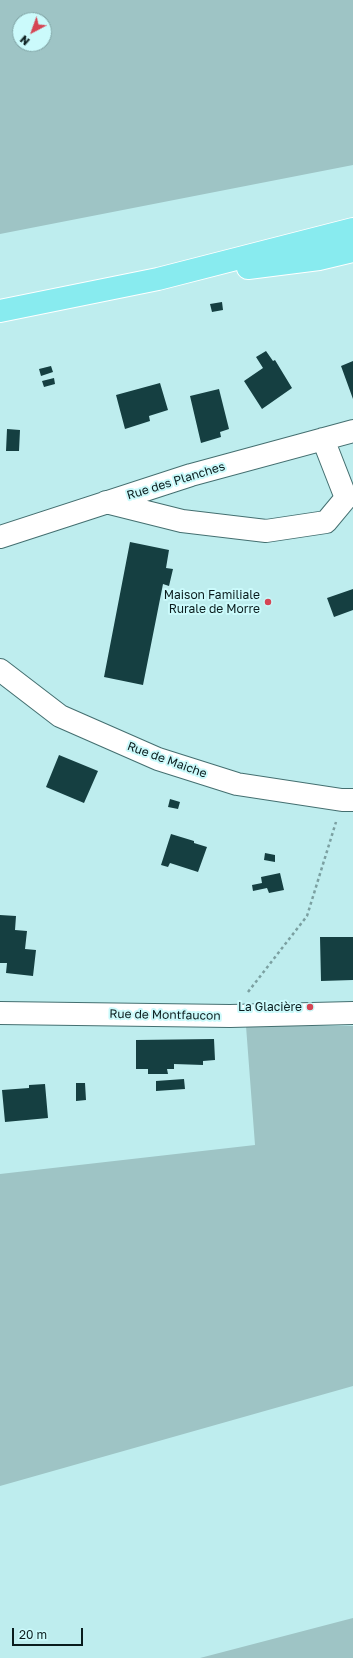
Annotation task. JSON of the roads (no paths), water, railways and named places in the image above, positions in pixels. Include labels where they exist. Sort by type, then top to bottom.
[{"type":"main road","points":[[0,311],[158,279],[353,229]]},
{"type":"main road","points":[[158,279],[319,258],[353,251]]},
{"type":"street","name":"Rue des Planches","points":[[0,537],[191,475],[353,431]]},
{"type":"street","points":[[106,502],[182,521],[266,530],[326,522],[346,498],[323,439]]},
{"type":"street","name":"Rue de Maiche","points":[[0,670],[60,716],[158,759],[237,784],[348,800]]},
{"type":"street","name":"Rue de Montfaucon","points":[[0,1013],[230,1016],[353,1012]]},
{"type":"place","name":"Maison Familiale Rurale de Morre","points":[[268,602]]},
{"type":"place","name":"La Glacière","points":[[310,1007]]}]
